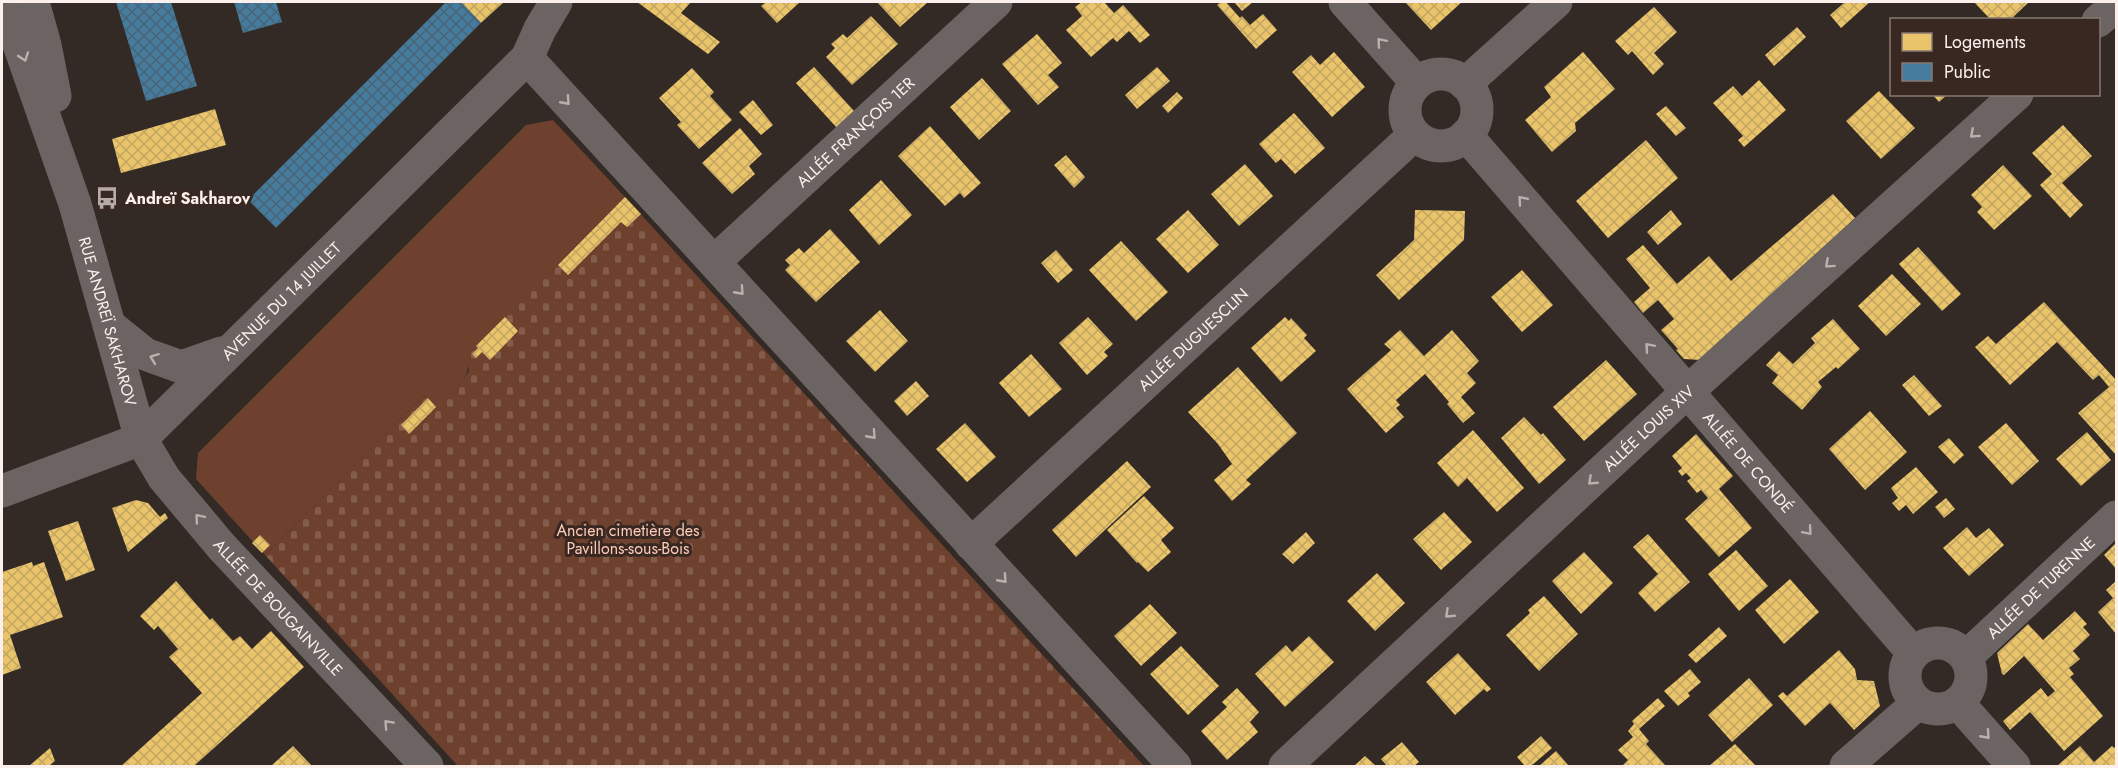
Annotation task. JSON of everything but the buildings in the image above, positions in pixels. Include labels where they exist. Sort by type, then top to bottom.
[{"type":"street","name":"RUE ANDREÏ SAKHAROV","points":[[4,2],[75,204],[141,439]]},
{"type":"street","name":"RUE ANDREÏ SAKHAROV","points":[[33,2],[45,45],[75,204]]},
{"type":"street","points":[[556,2],[527,58],[1175,766]]},
{"type":"street","name":"ALLÉE FRANÇOIS 1ER","points":[[714,262],[996,2]]},
{"type":"street","points":[[1345,2],[1417,83]]},
{"type":"street","points":[[1465,84],[1556,2]]},
{"type":"street","points":[[2100,19],[2116,5]]},
{"type":"street","name":"AVENUE DU 14 JUILLET","points":[[2,491],[141,439],[228,350],[527,58]]},
{"type":"street","points":[[1446,75],[1465,84],[1472,93],[1476,115],[1473,126],[1466,135],[1446,146],[1424,142],[1414,135],[1405,114],[1405,103],[1409,92],[1417,83],[1425,78],[1446,75]]},
{"type":"street","name":"ALLÉE LOUIS XIV","points":[[1286,766],[1687,392],[2015,96]]},
{"type":"street","name":"ALLÉE DUGUESCLIN","points":[[971,544],[1414,135]]},
{"type":"street","name":"ALLÉE DE CONDÉ","points":[[1466,135],[1913,653]]},
{"type":"street","points":[[110,326],[145,354],[181,367],[228,350]]},
{"type":"street","name":"ALLÉE DE BOUGAINVILLE","points":[[141,439],[164,478],[222,546],[427,766]]},
{"type":"street","name":"ALLÉE DE TURENNE","points":[[1966,657],[2116,517]]},
{"type":"street","points":[[1941,642],[1951,644],[1966,657],[1971,667],[1970,687],[1958,703],[1937,710],[1918,703],[1910,694],[1904,674],[1913,653],[1921,646],[1941,642]]},
{"type":"street","points":[[1846,766],[1918,703]]},
{"type":"street","points":[[1958,703],[2014,766]]},
{"type":"green space","points":[[553,120],[625,197],[556,266],[468,363],[466,374],[455,391],[439,399],[424,395],[265,555],[196,479],[198,453],[526,125]]},
{"type":"green space","name":"Ancien cimetière des Pavillons-sous-Bois","points":[[625,197],[1144,766],[458,766],[265,555],[424,395],[443,398],[457,388],[469,370],[466,356]]},
{"type":"place","name":"Andreï Sakharov","points":[[107,198]]}]
